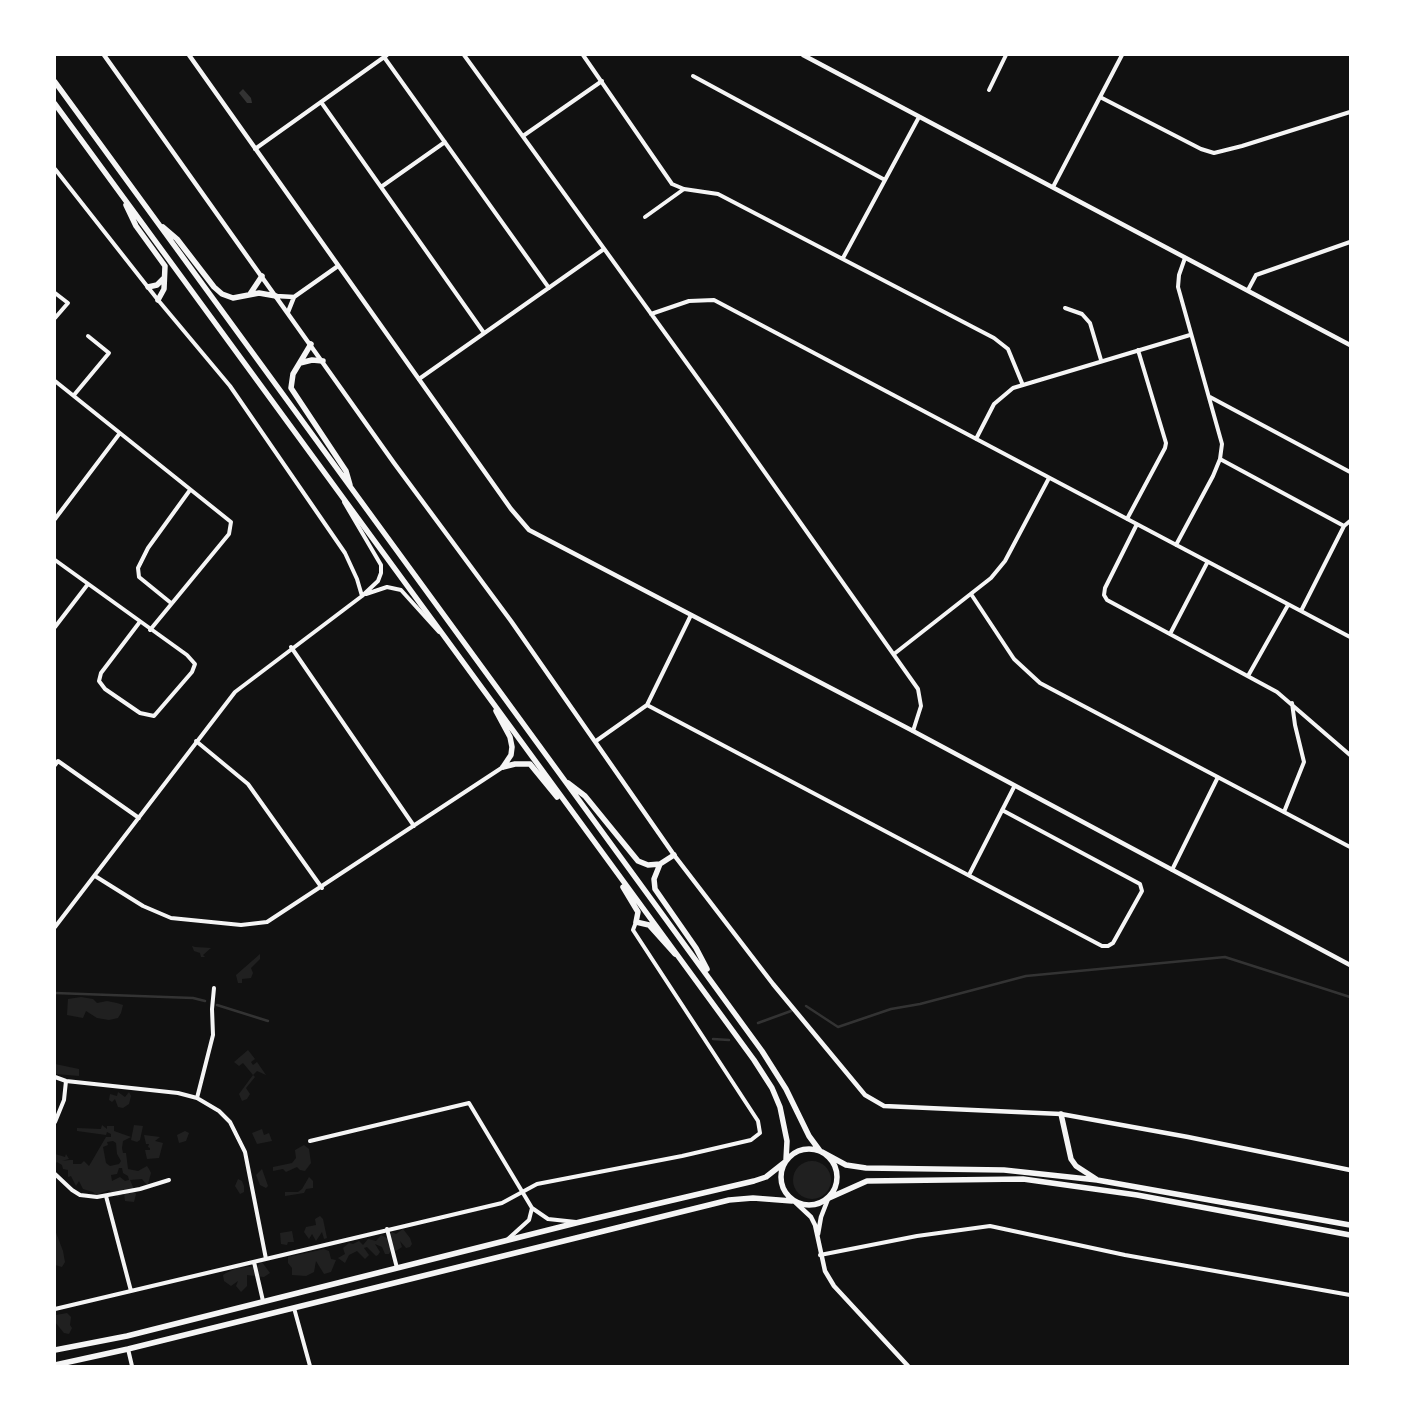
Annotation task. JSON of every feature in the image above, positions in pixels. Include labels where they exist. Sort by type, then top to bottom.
[{"type":"main road","points":[[55,82],[708,975],[776,1072],[809,1136],[835,1165],[838,1173],[837,1182],[828,1199]]},
{"type":"main road","points":[[55,104],[754,1060],[772,1088],[784,1122],[785,1161],[780,1179],[782,1187],[793,1201]]},
{"type":"main road","points":[[125,200],[136,226],[164,263],[164,289],[158,300]]},
{"type":"main road","points":[[157,222],[177,240],[218,291],[233,298],[263,293],[276,296]]},
{"type":"main road","points":[[148,287],[157,285],[165,276]]},
{"type":"main road","points":[[250,294],[262,276]]},
{"type":"main road","points":[[311,344],[291,378],[293,392],[346,471],[350,487]]},
{"type":"main road","points":[[300,363],[312,360],[323,361]]},
{"type":"main road","points":[[480,683],[510,737],[511,755],[503,767]]},
{"type":"main road","points":[[503,767],[515,764],[530,764],[589,835],[635,905],[638,912],[636,922],[648,925],[669,950],[681,959]]},
{"type":"main road","points":[[566,782],[581,792],[638,861],[648,865],[660,864],[674,855]]},
{"type":"main road","points":[[660,864],[654,880],[655,889],[700,954],[708,975]]},
{"type":"main road","points":[[1061,1114],[1071,1159],[1076,1166],[1097,1180]]},
{"type":"main road","points":[[55,1350],[127,1336],[507,1240],[754,1181],[766,1177],[802,1150],[821,1151],[846,1165],[866,1168],[1004,1170],[1097,1180],[1350,1225]]},
{"type":"main road","points":[[55,1365],[128,1349],[729,1200],[752,1198],[793,1201],[812,1206],[867,1181],[1023,1179],[1137,1195],[1350,1236]]},
{"type":"street","points":[[104,55],[394,463],[596,741],[674,855],[773,984],[865,1094],[884,1106],[899,1108],[1061,1114],[1188,1137],[1350,1170]]},
{"type":"street","points":[[188,55],[515,515],[530,530],[913,731],[1014,787],[1350,965]]},
{"type":"street","points":[[464,55],[918,689],[922,699],[913,731]]},
{"type":"street","points":[[583,55],[672,184],[684,189],[718,194],[994,338],[1008,349],[1022,383]]},
{"type":"street","points":[[803,55],[1350,345]]},
{"type":"street","points":[[989,90],[1006,55]]},
{"type":"street","points":[[1052,188],[1122,55]]},
{"type":"street","points":[[256,150],[385,56],[549,288]]},
{"type":"street","points":[[693,76],[885,180]]},
{"type":"street","points":[[523,136],[602,81]]},
{"type":"street","points":[[1100,96],[1201,149],[1214,152],[1242,146],[1350,112]]},
{"type":"street","points":[[321,102],[484,334]]},
{"type":"street","points":[[843,258],[920,117]]},
{"type":"street","points":[[381,187],[445,142]]},
{"type":"street","points":[[55,170],[158,300],[230,386],[344,553],[357,579],[362,596]]},
{"type":"street","points":[[645,217],[684,189]]},
{"type":"street","points":[[1248,290],[1256,275],[1350,242]]},
{"type":"street","points":[[419,379],[604,249]]},
{"type":"street","points":[[1176,545],[1213,476],[1220,459],[1222,444],[1178,288],[1179,276],[1185,258]]},
{"type":"street","points":[[288,312],[294,297],[338,266]]},
{"type":"street","points":[[55,293],[68,303],[55,318]]},
{"type":"street","points":[[276,296],[294,297]]},
{"type":"street","points":[[651,314],[690,301],[714,300],[1207,563],[1350,637]]},
{"type":"street","points":[[1065,308],[1082,314],[1090,323],[1101,360]]},
{"type":"street","points":[[976,439],[994,404],[1022,383],[1190,334]]},
{"type":"street","points":[[74,395],[109,354],[88,336]]},
{"type":"street","points":[[1127,519],[1166,443],[1138,350]]},
{"type":"street","points":[[55,381],[231,522],[232,528],[150,630]]},
{"type":"street","points":[[1210,397],[1350,472]]},
{"type":"street","points":[[55,520],[120,433]]},
{"type":"street","points":[[1220,459],[1344,526]]},
{"type":"street","points":[[894,654],[991,578],[1005,561],[1049,478]]},
{"type":"street","points":[[171,603],[139,576],[138,568],[148,548],[190,490]]},
{"type":"street","points":[[55,927],[235,692],[291,647],[362,596],[378,581],[381,573],[381,564],[351,517],[342,498]]},
{"type":"street","points":[[1301,611],[1344,526],[1350,522]]},
{"type":"street","points":[[1137,524],[1104,595],[1109,602],[1248,676],[1292,703],[1350,755]]},
{"type":"street","points":[[55,560],[139,623],[187,655],[195,664],[181,685],[154,716],[140,713],[105,689],[99,681],[101,673],[139,623]]},
{"type":"street","points":[[1170,634],[1207,563]]},
{"type":"street","points":[[55,627],[88,584]]},
{"type":"street","points":[[362,596],[382,587],[396,588],[404,593],[431,625],[446,638]]},
{"type":"street","points":[[971,594],[1014,659],[1040,683],[1350,847]]},
{"type":"street","points":[[1248,676],[1288,604]]},
{"type":"street","points":[[596,741],[647,705],[691,615]]},
{"type":"street","points":[[291,647],[414,826]]},
{"type":"street","points":[[1284,812],[1304,762],[1292,703]]},
{"type":"street","points":[[647,705],[1104,946],[1109,946],[1114,942],[1142,891],[1140,884],[1002,810]]},
{"type":"street","points":[[196,741],[248,784],[322,888]]},
{"type":"street","points":[[55,765],[58,761],[139,818]]},
{"type":"street","points":[[95,876],[143,906],[171,918],[241,925],[268,922],[503,767]]},
{"type":"street","points":[[1172,870],[1218,777]]},
{"type":"street","points":[[968,875],[1014,787]]},
{"type":"street","points":[[55,1309],[502,1203],[537,1184],[682,1156],[751,1140],[760,1133],[758,1122],[633,930],[636,922]]},
{"type":"street","points":[[197,1098],[213,1035],[212,1009],[214,988]]},
{"type":"street","points":[[55,1077],[66,1081],[156,1090],[197,1098],[208,1103],[230,1122],[245,1152],[266,1259]]},
{"type":"street","points":[[55,1122],[64,1100],[66,1081]]},
{"type":"street","points":[[310,1141],[470,1103],[532,1208],[548,1219],[580,1222]]},
{"type":"street","points":[[55,1174],[80,1195],[106,1196],[169,1180]]},
{"type":"street","points":[[106,1196],[130,1291]]},
{"type":"street","points":[[818,1240],[821,1217],[828,1199]]},
{"type":"street","points":[[793,1201],[811,1217],[825,1271],[834,1286],[908,1366]]},
{"type":"street","points":[[507,1240],[529,1220],[532,1208]]},
{"type":"street","points":[[820,1255],[917,1236],[990,1226],[1125,1254],[1350,1295]]},
{"type":"street","points":[[387,1229],[397,1268]]},
{"type":"street","points":[[254,1262],[263,1301]]},
{"type":"street","points":[[294,1308],[310,1366]]},
{"type":"street","points":[[128,1349],[132,1366]]},
{"type":"shaded area","points":[[243,89],[251,98],[252,103],[247,103],[239,93]]},
{"type":"shaded area","points":[[192,946],[211,948],[203,955],[205,957],[201,957],[200,953],[194,951]]},
{"type":"shaded area","points":[[260,954],[260,959],[251,968],[253,973],[251,978],[242,979],[242,983],[238,983],[236,975]]},
{"type":"shaded area","points":[[81,997],[93,999],[97,1003],[107,1001],[123,1005],[121,1013],[118,1018],[109,1020],[97,1018],[86,1011],[83,1018],[67,1015],[68,999]]},
{"type":"shaded area","points":[[248,1050],[255,1059],[251,1062],[253,1065],[257,1062],[266,1075],[257,1071],[253,1075],[243,1063],[239,1066],[234,1062]]},
{"type":"shaded area","points":[[55,1064],[79,1069],[79,1076],[56,1074]]},
{"type":"shaded area","points":[[253,1075],[255,1077],[246,1088],[250,1094],[247,1099],[242,1101],[239,1094]]},
{"type":"shaded area","points":[[118,1092],[125,1097],[129,1092],[131,1096],[129,1104],[123,1108],[118,1107],[115,1099],[112,1102],[109,1100],[110,1094],[117,1096]]},
{"type":"shaded area","points":[[102,1125],[107,1129],[107,1126],[114,1126],[114,1131],[131,1137],[123,1141],[122,1148],[123,1153],[126,1153],[128,1169],[138,1171],[147,1166],[151,1173],[148,1184],[142,1179],[130,1180],[136,1194],[134,1202],[125,1201],[124,1193],[118,1197],[109,1190],[96,1195],[83,1189],[79,1181],[76,1186],[71,1176],[68,1177],[68,1170],[63,1169],[62,1165],[57,1162],[55,1164],[55,1154],[65,1157],[66,1154],[69,1159],[62,1161],[73,1160],[73,1164],[81,1164],[84,1161],[89,1166],[106,1137],[111,1137],[111,1134],[107,1132],[106,1135],[77,1131],[77,1128],[101,1129]],"holes":[[[113,1141],[116,1143],[117,1154],[121,1161],[119,1164],[110,1166],[106,1163],[103,1147],[108,1145],[107,1142]],[[119,1168],[122,1168],[123,1173],[128,1176],[129,1180],[125,1181],[120,1177],[112,1181],[111,1175],[117,1174]]]},
{"type":"shaded area","points":[[134,1125],[143,1126],[140,1140],[137,1142],[131,1140]]},
{"type":"shaded area","points":[[262,1129],[264,1135],[269,1133],[272,1141],[257,1144],[252,1133]]},
{"type":"shaded area","points":[[185,1131],[189,1133],[186,1141],[179,1143],[177,1135]]},
{"type":"shaded area","points":[[144,1135],[160,1137],[155,1141],[163,1143],[159,1158],[147,1159],[145,1150],[150,1150],[150,1148],[148,1147],[149,1144],[146,1144]]},
{"type":"shaded area","points":[[304,1145],[309,1149],[311,1163],[305,1171],[297,1167],[286,1172],[283,1169],[273,1171],[273,1167],[292,1163],[296,1158],[295,1150]]},
{"type":"shaded area","points":[[812,1161],[826,1166],[831,1180],[826,1194],[812,1199],[798,1194],[793,1180],[798,1166]]},
{"type":"shaded area","points":[[262,1169],[268,1186],[266,1188],[260,1185],[256,1175]]},
{"type":"shaded area","points":[[309,1177],[313,1181],[313,1188],[306,1189],[304,1193],[285,1196],[285,1192],[298,1192],[302,1189]]},
{"type":"shaded area","points":[[238,1179],[242,1181],[244,1186],[244,1192],[240,1194],[235,1186]]},
{"type":"shaded area","points":[[320,1216],[323,1219],[327,1238],[324,1239],[322,1232],[316,1241],[312,1234],[309,1239],[304,1232],[306,1227],[316,1225],[315,1219]]},
{"type":"shaded area","points":[[403,1229],[410,1238],[412,1244],[410,1247],[406,1248],[400,1241],[402,1247],[396,1251],[387,1241],[391,1250],[389,1254],[385,1254],[382,1247],[375,1244],[380,1252],[376,1256],[367,1247],[364,1248],[369,1255],[365,1259],[357,1251],[349,1255],[345,1263],[338,1258],[345,1254],[343,1248],[349,1243],[353,1244],[359,1241],[363,1245],[368,1239],[376,1241],[381,1235],[387,1238],[392,1232],[396,1234]]},
{"type":"shaded area","points":[[55,1230],[63,1251],[65,1262],[62,1267],[55,1265]]},
{"type":"shaded area","points":[[292,1231],[294,1242],[288,1242],[287,1245],[281,1244],[280,1233]]},
{"type":"shaded area","points":[[324,1249],[329,1251],[331,1259],[336,1260],[331,1272],[324,1274],[316,1261],[314,1272],[306,1276],[292,1275],[292,1268],[288,1263],[288,1257]]},
{"type":"shaded area","points":[[262,1262],[270,1273],[264,1277],[247,1275],[247,1286],[241,1292],[236,1286],[238,1281],[231,1286],[224,1281],[223,1275],[226,1273],[237,1268],[257,1266]]},
{"type":"shaded area","points":[[67,1313],[71,1317],[70,1325],[72,1328],[69,1334],[64,1333],[55,1322],[56,1315]]},
{"type":"waterway","points":[[806,1006],[838,1027],[891,1009],[920,1004],[1026,976],[1225,957],[1350,997]]},
{"type":"waterway","points":[[55,993],[193,998],[205,1001]]},
{"type":"waterway","points":[[217,1005],[268,1021]]},
{"type":"waterway","points":[[758,1023],[791,1011]]},
{"type":"waterway","points":[[713,1039],[729,1040]]}]
